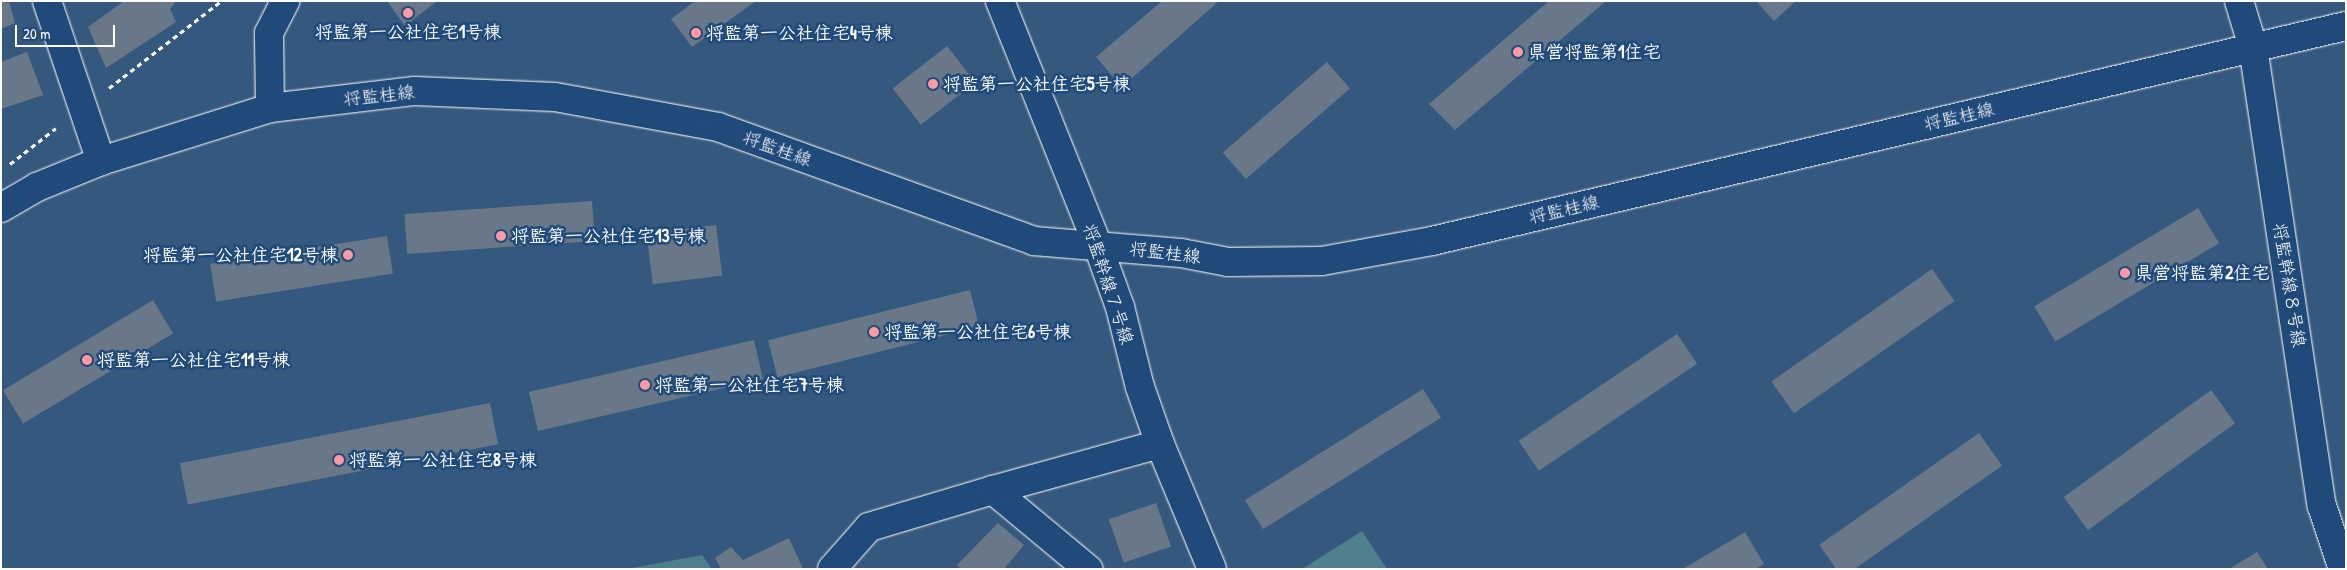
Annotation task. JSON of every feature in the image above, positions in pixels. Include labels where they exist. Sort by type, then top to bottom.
[{"type":"street","points":[[47,1],[101,161]]},
{"type":"street","points":[[270,108],[269,33],[285,1]]},
{"type":"street","name":"将監幹線７号線","points":[[1000,1],[1098,246],[1120,307],[1140,387],[1160,444],[1212,569]]},
{"type":"street","name":"将監幹線８号線","points":[[2239,1],[2253,47],[2322,506],[2343,569]]},
{"type":"street","name":"将監桂線","points":[[1,208],[37,187],[101,161],[270,108],[415,91],[555,97],[718,128],[1034,241],[1181,253],[1228,262],[1322,261],[1432,242],[2346,26]]},
{"type":"street","points":[[832,569],[869,528],[994,490],[1160,444]]},
{"type":"street","points":[[994,490],[1088,569]]},
{"type":"green space","points":[[1362,531],[1387,569],[1302,569]]},
{"type":"green space","points":[[702,555],[712,569],[627,569]]},
{"type":"building","points":[[1,1],[9,1],[15,23],[1,29]]},
{"type":"building","points":[[124,1],[176,1],[170,9],[176,22],[106,68],[88,27]]},
{"type":"building","name":"将監第一公社住宅1号棟","points":[[387,1],[437,1],[405,26]]},
{"type":"building","name":"将監第一公社住宅4号棟","points":[[695,1],[756,1],[692,47],[671,19]]},
{"type":"building","points":[[1162,1],[1219,1],[1122,87],[1096,57]]},
{"type":"building","name":"県営将監第1住宅","points":[[1549,1],[1606,1],[1455,130],[1429,104]]},
{"type":"building","points":[[1756,1],[1796,1],[1774,21]]},
{"type":"building","name":"将監第一公社住宅5号棟","points":[[947,46],[975,82],[921,125],[893,88]]},
{"type":"building","points":[[27,52],[43,95],[1,109],[1,62]]},
{"type":"building","points":[[1327,62],[1350,88],[1246,179],[1223,153]]},
{"type":"building","name":"将監第一公社住宅13号棟","points":[[592,201],[595,241],[407,254],[404,214]]},
{"type":"building","name":"県営将監第2住宅","points":[[2198,208],[2219,243],[2055,342],[2034,306]]},
{"type":"building","points":[[716,225],[722,276],[653,284],[647,234]]},
{"type":"building","name":"将監第一公社住宅12号棟","points":[[387,236],[393,274],[216,302],[210,264]]},
{"type":"building","points":[[1932,269],[1954,301],[1794,413],[1771,381]]},
{"type":"building","name":"将監第一公社住宅6号棟","points":[[970,290],[979,327],[777,377],[768,340]]},
{"type":"building","name":"将監第一公社住宅11号棟","points":[[153,300],[173,333],[23,424],[3,390]]},
{"type":"building","points":[[1677,334],[1697,364],[1539,471],[1519,441]]},
{"type":"building","name":"将監第一公社住宅7号棟","points":[[754,340],[763,379],[538,431],[529,392]]},
{"type":"building","points":[[1423,389],[1441,418],[1263,529],[1245,500]]},
{"type":"building","points":[[2211,390],[2235,423],[2088,530],[2064,497]]},
{"type":"building","name":"将監第一公社住宅8号棟","points":[[490,403],[498,444],[188,505],[180,463]]},
{"type":"building","points":[[1979,433],[2002,466],[1855,569],[1836,569],[1819,545]]},
{"type":"building","points":[[1156,503],[1171,546],[1124,563],[1109,519]]},
{"type":"building","points":[[998,523],[1024,545],[1004,569],[961,569],[957,565]]},
{"type":"building","points":[[1745,532],[1764,564],[1755,569],[1683,569]]},
{"type":"building","points":[[789,538],[803,569],[721,569],[715,558],[731,547],[743,560]]},
{"type":"building","points":[[2257,552],[2268,569],[2229,569]]},
{"type":"place","name":"将監第一公社住宅1号棟","points":[[408,13]]},
{"type":"place","name":"将監第一公社住宅4号棟","points":[[696,33]]},
{"type":"place","name":"県営将監第1住宅","points":[[1518,52]]},
{"type":"place","name":"将監第一公社住宅5号棟","points":[[933,84]]},
{"type":"place","name":"将監第一公社住宅13号棟","points":[[501,236]]},
{"type":"place","name":"将監第一公社住宅12号棟","points":[[348,255]]},
{"type":"place","name":"県営将監第2住宅","points":[[2125,273]]},
{"type":"place","name":"将監第一公社住宅6号棟","points":[[874,332]]},
{"type":"place","name":"将監第一公社住宅11号棟","points":[[87,360]]},
{"type":"place","name":"将監第一公社住宅7号棟","points":[[645,385]]},
{"type":"place","name":"将監第一公社住宅8号棟","points":[[339,460]]}]
